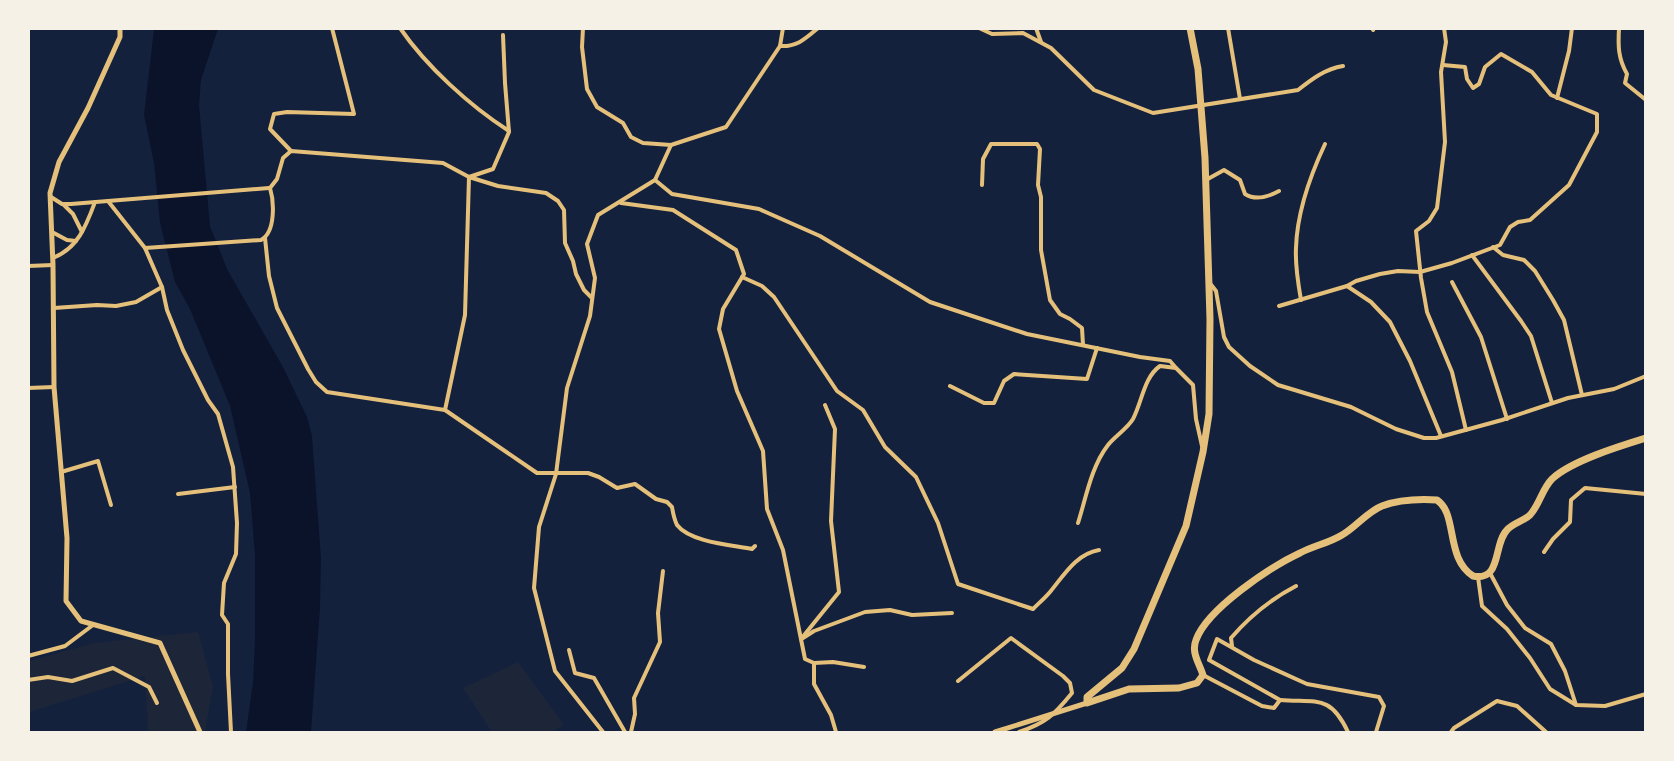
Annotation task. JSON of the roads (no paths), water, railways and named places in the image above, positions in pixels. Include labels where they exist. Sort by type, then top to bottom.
[{"type":"highway","points":[[1190,28],[1201,106],[1205,180],[1210,319],[1209,414],[1186,526],[1134,649],[1122,668],[1087,697],[1087,704],[1129,689],[1179,688],[1197,683],[1203,675],[1196,658],[1196,640],[1209,620],[1229,599],[1299,553],[1342,535],[1371,512],[1383,506],[1425,499],[1442,503],[1446,509],[1455,548],[1468,573],[1478,577],[1490,573],[1494,568],[1500,543],[1508,529],[1527,518],[1551,480],[1569,467],[1646,438]]},
{"type":"main road","points":[[120,28],[120,37],[88,108],[55,171],[51,197],[54,387],[67,538],[66,601],[81,621],[160,643],[200,732]]},
{"type":"main road","points":[[995,732],[1087,704]]},
{"type":"street","points":[[332,28],[354,114],[287,112],[274,114],[270,129],[291,151],[443,163],[468,177],[498,186],[546,193],[558,201],[564,210],[565,243],[576,274],[584,290],[592,298]]},
{"type":"street","points":[[400,28],[414,48],[484,115],[509,132]]},
{"type":"street","points":[[583,28],[582,47],[587,89],[597,107],[623,123],[631,137],[643,143],[671,145],[726,127],[780,46],[783,28]]},
{"type":"street","points":[[780,46],[792,46],[804,40],[818,28]]},
{"type":"street","points":[[979,28],[992,34],[1023,33],[1057,53],[1094,90],[1153,113],[1298,90],[1316,76],[1343,66]]},
{"type":"street","points":[[989,28],[992,34]]},
{"type":"street","points":[[1036,28],[1041,42]]},
{"type":"street","points":[[1228,28],[1240,99]]},
{"type":"street","points":[[1444,28],[1446,42],[1443,65],[1445,142],[1442,173],[1437,208],[1429,221],[1416,231],[1427,312],[1452,372],[1466,430]]},
{"type":"street","points":[[1557,98],[1569,51],[1572,28]]},
{"type":"street","points":[[1619,28],[1618,47],[1620,62],[1627,74],[1625,83],[1646,100]]},
{"type":"street","points":[[468,177],[493,169],[509,132],[503,35]]},
{"type":"street","points":[[1279,306],[1347,286],[1356,281],[1398,271],[1420,272],[1500,245],[1510,227],[1518,222],[1530,220],[1569,185],[1597,132],[1597,114],[1551,95],[1532,72],[1501,54],[1485,67],[1479,84],[1473,88],[1467,79],[1465,67],[1443,65]]},
{"type":"street","points":[[982,185],[983,159],[991,144],[1036,144],[1040,149],[1038,185],[1041,196],[1041,250],[1050,300],[1060,314],[1082,328],[1083,345]]},
{"type":"street","points":[[1300,300],[1296,247],[1302,206],[1324,144]]},
{"type":"street","points":[[603,732],[555,671],[534,588],[539,528],[556,474],[567,388],[590,316],[595,278],[587,244],[598,215],[655,180],[671,145]]},
{"type":"street","points":[[62,204],[270,188],[277,179],[283,158],[291,151]]},
{"type":"street","points":[[1205,180],[1224,170],[1240,180],[1245,194],[1252,198],[1269,196],[1279,191]]},
{"type":"street","points":[[445,410],[465,315],[468,177]]},
{"type":"street","points":[[655,180],[672,194],[759,209],[820,236],[930,302],[1027,334],[1170,361],[1193,385],[1196,419],[1203,452]]},
{"type":"street","points":[[270,188],[274,210],[265,238],[269,276],[277,308],[316,382],[327,392],[445,410],[537,472],[588,473],[600,477],[617,488],[635,484],[656,499],[667,502],[672,507],[678,526],[689,534],[707,542],[752,549],[755,546]]},
{"type":"street","points":[[51,197],[73,214],[82,232]]},
{"type":"street","points":[[108,201],[146,248],[183,350],[220,421],[233,467],[237,523],[236,554],[224,583],[222,615],[228,624],[231,732]]},
{"type":"street","points":[[28,266],[53,261],[65,253],[77,241],[95,202]]},
{"type":"street","points":[[620,203],[674,210],[735,250],[744,274],[723,309],[719,329],[737,391],[763,451],[767,509],[783,550],[805,658],[814,663],[833,662],[864,667]]},
{"type":"street","points":[[51,231],[68,240],[77,241]]},
{"type":"street","points":[[146,248],[265,238]]},
{"type":"street","points":[[1493,247],[1503,255],[1524,260],[1535,271],[1553,300],[1564,320],[1581,395]]},
{"type":"street","points":[[1472,255],[1530,336],[1552,403]]},
{"type":"street","points":[[742,277],[762,286],[774,297],[837,391],[863,410],[885,447],[916,477],[938,523],[958,584],[1033,609],[1049,593],[1067,569],[1090,552],[1100,550]]},
{"type":"street","points":[[1207,279],[1216,291],[1224,337],[1229,347],[1250,366],[1278,385],[1351,407],[1396,429],[1424,438],[1466,430],[1552,403],[1614,389],[1646,376]]},
{"type":"street","points":[[1452,282],[1481,337],[1507,418]]},
{"type":"street","points":[[1347,286],[1371,302],[1390,322],[1410,361],[1441,436]]},
{"type":"street","points":[[54,308],[116,306],[136,302],[162,287]]},
{"type":"street","points":[[950,386],[984,403],[994,403],[1004,381],[1014,374],[1087,379],[1097,348]]},
{"type":"street","points":[[1078,524],[1100,458],[1108,445],[1132,420],[1152,372],[1160,366],[1176,368]]},
{"type":"street","points":[[28,388],[54,387]]},
{"type":"street","points":[[801,640],[839,592],[831,521],[835,429],[825,405]]},
{"type":"street","points":[[60,472],[98,461],[111,505]]},
{"type":"street","points":[[178,494],[235,487]]},
{"type":"street","points":[[1544,552],[1570,522],[1571,500],[1585,488],[1646,494]]},
{"type":"street","points":[[631,732],[635,714],[634,698],[660,642],[658,613],[663,571]]},
{"type":"street","points":[[1490,573],[1507,605],[1526,628],[1551,644],[1565,671],[1576,705]]},
{"type":"street","points":[[1478,577],[1482,606],[1507,629],[1530,658],[1550,689],[1576,705],[1605,706],[1646,694]]},
{"type":"street","points":[[1232,647],[1231,638],[1244,622],[1282,593],[1296,586]]},
{"type":"street","points":[[801,640],[814,631],[865,612],[890,610],[912,615],[952,613]]},
{"type":"street","points":[[28,656],[65,646],[93,625]]},
{"type":"street","points":[[958,681],[1011,638],[1063,676],[1070,683],[1072,693],[1040,726],[1018,732]]},
{"type":"street","points":[[1348,732],[1335,709],[1319,701],[1280,700],[1209,660],[1217,639],[1254,660],[1307,684],[1379,697],[1384,706],[1376,732]]},
{"type":"street","points":[[569,650],[575,673],[594,678],[625,732]]},
{"type":"street","points":[[814,663],[814,684],[831,715],[836,732]]},
{"type":"street","points":[[28,680],[48,677],[72,681],[113,668],[148,687],[157,703]]},
{"type":"street","points":[[1203,675],[1262,706],[1274,708],[1280,700]]},
{"type":"street","points":[[1451,732],[1497,701],[1517,706],[1546,732]]}]
